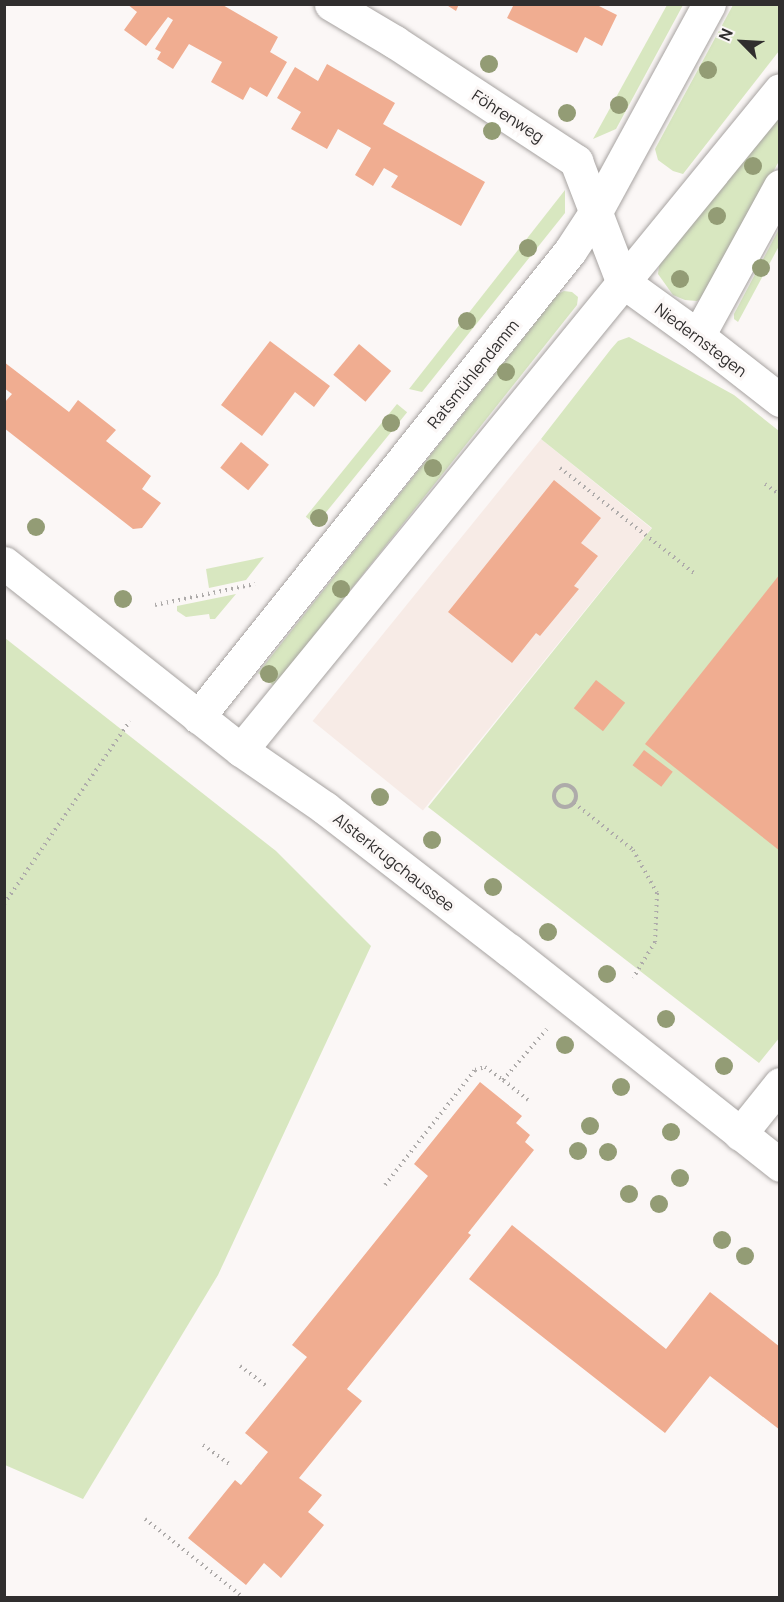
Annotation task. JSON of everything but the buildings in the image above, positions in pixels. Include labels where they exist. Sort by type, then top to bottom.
[{"type":"street","name":"Föhrenweg","points":[[331,4],[395,42],[576,161],[622,281]]},
{"type":"street","name":"Ratsmühlendamm","points":[[198,717],[570,251],[595,213],[708,4]]},
{"type":"street","points":[[241,750],[780,90]]},
{"type":"street","points":[[698,336],[780,186]]},
{"type":"street","name":"Niedernstegen","points":[[622,281],[780,400]]},
{"type":"street","name":"Alsterkrugchaussee","points":[[4,563],[241,750],[325,808],[780,1165]]},
{"type":"street","points":[[740,1134],[780,1084]]},
{"type":"path","points":[[560,468],[695,574]]},
{"type":"path","points":[[765,484],[780,495]]},
{"type":"path","points":[[155,605],[315,572]]},
{"type":"path","points":[[4,904],[130,721]]},
{"type":"path","points":[[564,784],[571,786],[576,792],[574,803],[567,807],[560,806],[553,797],[555,790],[564,784]]},
{"type":"path","points":[[574,803],[633,850],[657,893],[655,942],[633,978]]},
{"type":"path","points":[[503,1080],[572,1002]]},
{"type":"path","points":[[385,1185],[475,1070],[485,1067],[528,1100]]},
{"type":"path","points":[[240,1366],[268,1387]]},
{"type":"path","points":[[203,1445],[231,1465]]},
{"type":"path","points":[[145,1519],[244,1598]]},
{"type":"shaded area","points":[[541,439],[651,528],[423,810],[313,721]]},
{"type":"green space","points":[[667,5],[683,5],[616,129],[593,139]]},
{"type":"green space","points":[[733,5],[779,5],[779,51],[683,174],[673,171],[658,160],[655,149]]},
{"type":"green space","points":[[779,110],[779,161],[706,295],[697,301],[685,300],[673,295],[658,274],[660,260]]},
{"type":"green space","points":[[565,190],[565,213],[422,392],[409,389]]},
{"type":"green space","points":[[779,229],[779,246],[738,322],[734,319],[734,314]]},
{"type":"green space","points":[[564,291],[572,292],[578,297],[577,305],[274,686],[258,673],[558,294]]},
{"type":"green space","points":[[629,337],[734,395],[779,431],[780,1037],[759,1063],[428,807],[652,528],[541,439],[611,349],[618,341]]},
{"type":"green space","points":[[397,404],[407,412],[316,525],[306,517]]},
{"type":"green space","points":[[264,557],[246,580],[209,588],[206,569]]},
{"type":"green space","points":[[236,594],[215,619],[210,619],[209,614],[186,617],[177,611],[177,606]]},
{"type":"green space","points":[[5,638],[276,851],[371,946],[218,1275],[83,1499],[5,1465]]}]
